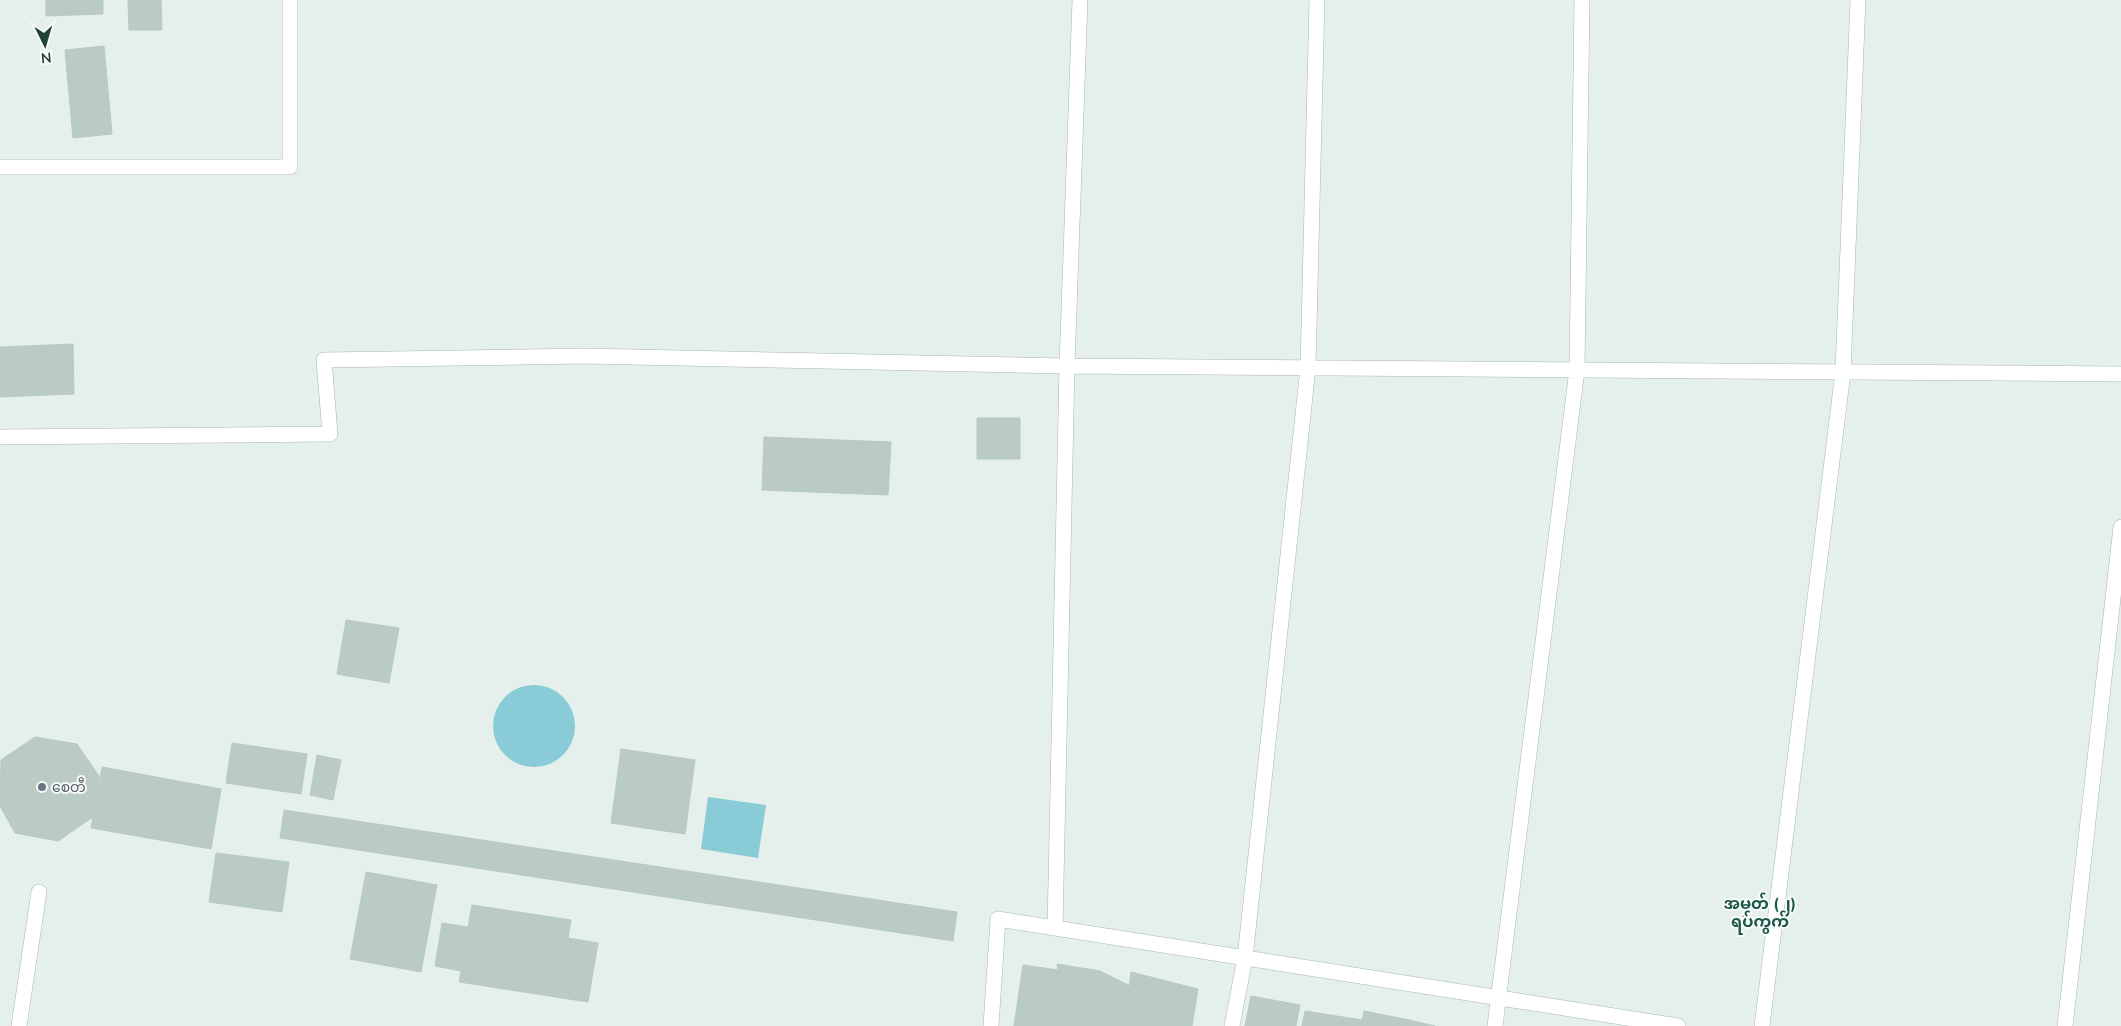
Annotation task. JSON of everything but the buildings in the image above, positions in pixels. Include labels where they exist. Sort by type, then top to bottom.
[{"type":"street","points":[[0,167],[290,167],[290,0]]},
{"type":"street","points":[[1055,928],[1067,366],[1080,0]]},
{"type":"street","points":[[1232,1026],[1245,958],[1308,368],[1317,0]]},
{"type":"street","points":[[1495,1026],[1577,370],[1582,0]]},
{"type":"street","points":[[1762,1026],[1843,372],[1858,0]]},
{"type":"street","points":[[0,437],[330,434],[324,360],[584,356],[1067,366],[2121,374]]},
{"type":"street","points":[[2065,1026],[2121,527]]},
{"type":"street","points":[[19,1026],[40,892]]},
{"type":"street","points":[[991,1026],[998,919],[1678,1026]]},
{"type":"water","points":[[534,685],[550,688],[563,697],[572,710],[575,726],[572,742],[563,755],[550,764],[534,767],[518,764],[505,755],[496,742],[493,726],[496,710],[505,697],[518,688]]},
{"type":"water","points":[[708,797],[766,805],[758,858],[701,849]]},
{"type":"place","name":"စေတီ","points":[[42,787]]},
{"type":"district","name":"အမှတ် (၂) ရပ်ကွက်","points":[[1760,913]]}]
